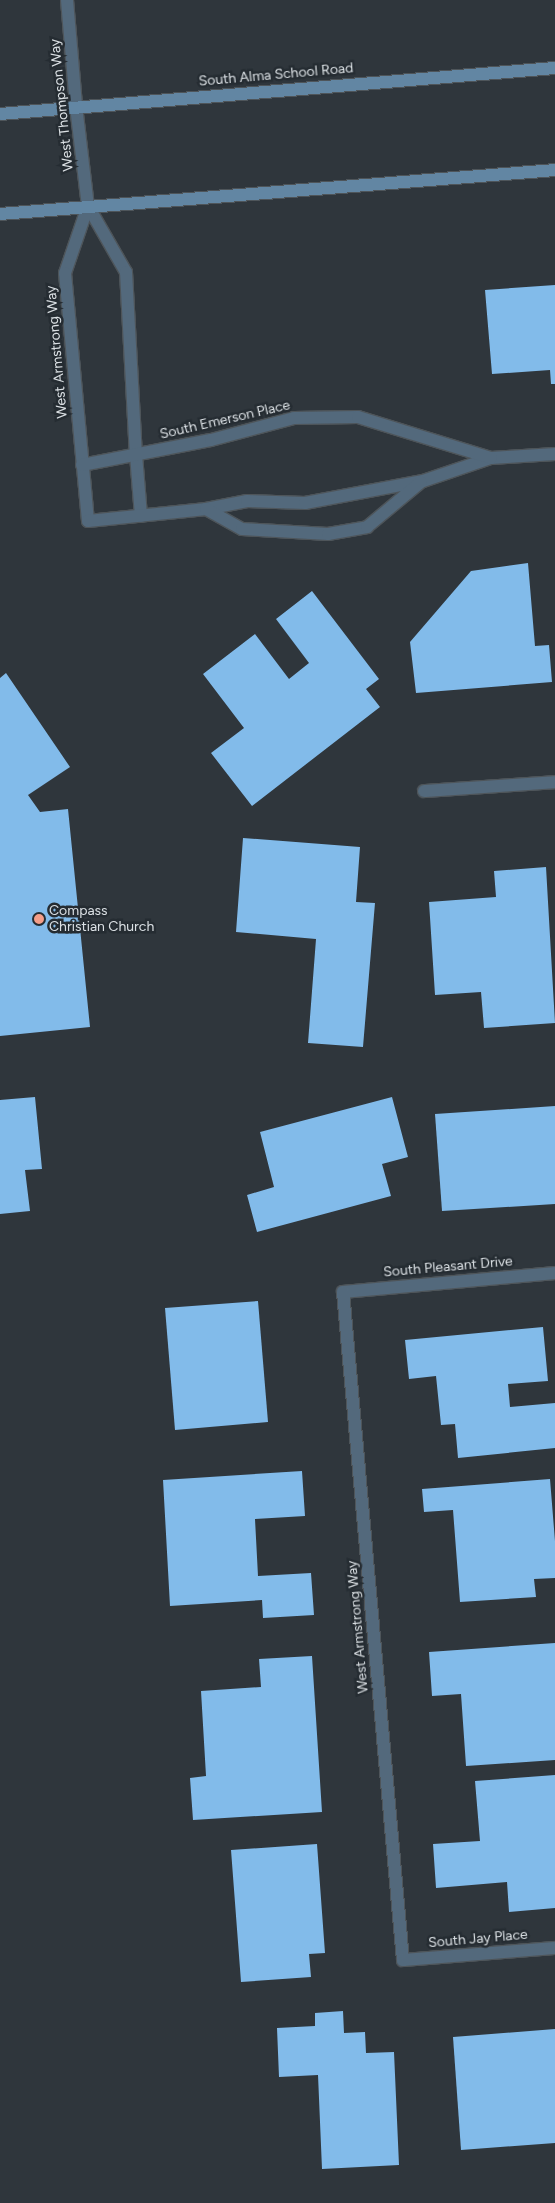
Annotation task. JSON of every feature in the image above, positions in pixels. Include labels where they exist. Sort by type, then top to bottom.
[{"type":"main road","name":"South Alma School Road","points":[[0,114],[76,106],[555,68]]},
{"type":"main road","points":[[0,214],[555,170]]},
{"type":"street","name":"West Thompson Way","points":[[67,0],[76,106],[88,206]]},
{"type":"street","points":[[88,206],[126,272],[136,455],[142,516]]},
{"type":"street","name":"West Armstrong Way","points":[[88,206],[66,273],[88,521]]},
{"type":"street","name":"South Emerson Place","points":[[82,465],[211,440],[294,418],[358,417],[491,458]]},
{"type":"street","name":"South Emerson Place","points":[[88,521],[206,509],[247,501],[305,504],[423,481],[491,458],[555,454]]},
{"type":"street","name":"South Emerson Place","points":[[206,509],[242,529],[328,534],[367,527],[423,481]]},
{"type":"street","points":[[424,790],[555,782]]},
{"type":"street","name":"South Pleasant Drive","points":[[343,1292],[555,1272]]},
{"type":"street","name":"West Armstrong Way","points":[[343,1292],[402,1960]]},
{"type":"street","name":"South Jay Place","points":[[402,1960],[555,1948]]},
{"type":"building","points":[[555,285],[555,384],[551,384],[550,370],[492,374],[485,290]]},
{"type":"building","points":[[528,563],[535,646],[549,645],[552,682],[416,693],[410,642],[471,571]]},
{"type":"building","points":[[312,591],[379,679],[366,689],[380,707],[252,806],[211,753],[244,728],[203,674],[255,634],[289,679],[309,663],[276,619]]},
{"type":"building","name":"Compass Christian Church","points":[[6,673],[70,767],[28,795],[40,812],[68,809],[90,1027],[0,1036],[0,678]]},
{"type":"building","points":[[243,838],[360,847],[356,902],[375,903],[363,1047],[308,1043],[316,939],[236,932]]},
{"type":"building","points":[[546,867],[555,1023],[484,1028],[481,992],[435,995],[429,902],[496,897],[494,871]]},
{"type":"building","points":[[35,1097],[42,1169],[25,1170],[30,1211],[0,1214],[0,1100]]},
{"type":"building","points":[[392,1097],[408,1157],[382,1164],[391,1196],[257,1232],[247,1195],[274,1187],[260,1132]]},
{"type":"building","points":[[555,1106],[555,1204],[442,1211],[435,1114]]},
{"type":"building","points":[[258,1301],[268,1422],[175,1430],[165,1308]]},
{"type":"building","points":[[543,1327],[548,1381],[508,1384],[510,1407],[555,1403],[555,1448],[458,1458],[455,1424],[441,1425],[436,1376],[409,1379],[405,1340]]},
{"type":"building","points":[[302,1471],[305,1516],[255,1519],[258,1576],[311,1573],[314,1615],[263,1618],[262,1600],[170,1606],[163,1480]]},
{"type":"building","points":[[550,1479],[555,1541],[555,1578],[534,1579],[536,1597],[460,1602],[453,1510],[424,1512],[422,1489]]},
{"type":"building","points":[[555,1643],[555,1760],[466,1766],[461,1694],[432,1696],[429,1652]]},
{"type":"building","points":[[312,1656],[322,1812],[193,1820],[190,1778],[206,1776],[201,1691],[261,1687],[259,1659]]},
{"type":"building","points":[[555,1775],[555,1908],[509,1912],[507,1882],[436,1888],[433,1844],[480,1841],[475,1781]]},
{"type":"building","points":[[317,1844],[325,1953],[309,1954],[311,1977],[241,1982],[231,1850]]},
{"type":"building","points":[[343,2011],[344,2033],[365,2032],[366,2053],[394,2052],[399,2165],[322,2169],[318,2075],[279,2077],[277,2028],[315,2026],[315,2013]]},
{"type":"building","points":[[555,2029],[555,2143],[461,2150],[453,2037]]},
{"type":"place","name":"Compass Christian Church","points":[[39,919]]}]
